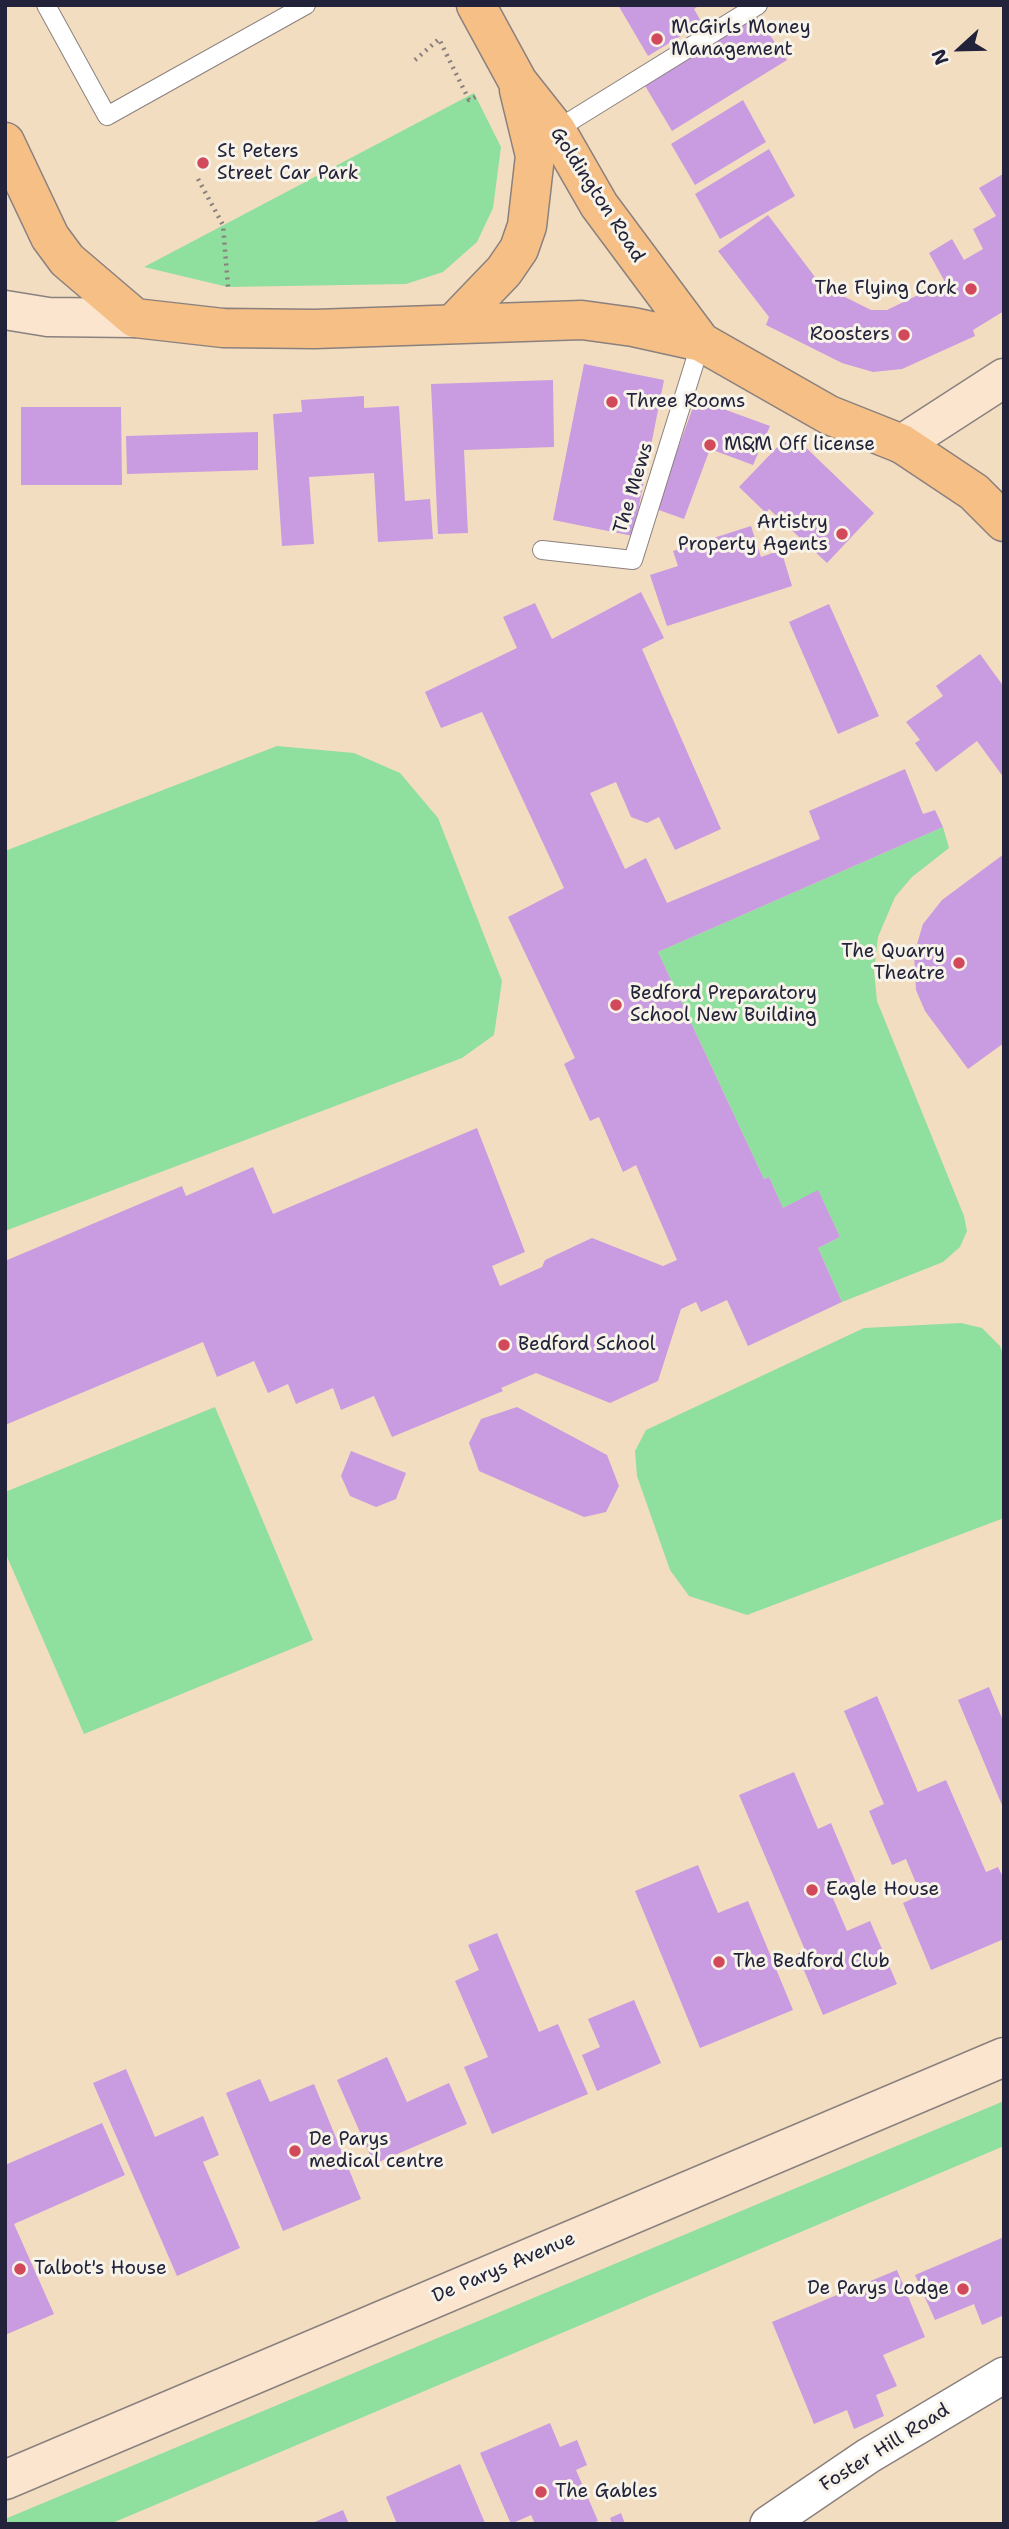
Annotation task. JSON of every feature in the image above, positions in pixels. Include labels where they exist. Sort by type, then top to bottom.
[{"type":"main road","name":"Goldington Road","points":[[455,323],[504,271],[519,249],[527,226],[534,156],[501,87],[476,5]]},
{"type":"main road","name":"Goldington Road","points":[[501,87],[556,130],[599,205],[628,248],[701,342]]},
{"type":"main road","points":[[5,142],[50,237],[67,260],[135,318],[223,328],[315,329],[582,320],[634,327],[701,342],[830,415],[902,444],[974,492],[1004,522]]},
{"type":"street","points":[[5,310],[48,317],[135,318]]},
{"type":"street","points":[[902,444],[1004,377]]},
{"type":"street","name":"De Parys Avenue","points":[[5,2480],[1004,2057]]},
{"type":"street","name":"Foster Hill Road","points":[[768,2524],[868,2456],[1004,2375]]},
{"type":"lane","points":[[46,5],[107,116],[306,5]]},
{"type":"lane","points":[[556,130],[758,5]]},
{"type":"lane","name":"The Mews","points":[[542,551],[634,559],[701,342]]},
{"type":"path","points":[[415,60],[439,39],[470,100],[501,87]]},
{"type":"path","points":[[198,179],[223,225],[227,297]]},
{"type":"green space","points":[[474,93],[501,147],[493,208],[477,242],[443,272],[406,284],[228,287],[144,267]]},
{"type":"green space","points":[[277,746],[354,753],[400,773],[438,818],[502,981],[494,1035],[462,1058],[5,1231],[5,851]]},
{"type":"green space","points":[[943,827],[949,848],[912,877],[895,897],[878,937],[874,971],[877,1001],[964,1216],[967,1231],[960,1247],[943,1262],[842,1302],[818,1248],[840,1237],[818,1191],[783,1208],[769,1177],[764,1179],[658,952]]},
{"type":"green space","points":[[961,1323],[982,1328],[1000,1346],[1004,1357],[1004,1518],[747,1615],[689,1596],[670,1570],[637,1476],[635,1451],[646,1430],[864,1328]]},
{"type":"green space","points":[[215,1407],[313,1640],[84,1734],[5,1552],[5,1492]]},
{"type":"green space","points":[[1004,2101],[1004,2146],[110,2524],[5,2524],[5,2519]]},
{"type":"building","name":"McGirls Money Management","points":[[618,5],[700,5],[694,9],[702,23],[648,56]]},
{"type":"building","points":[[756,15],[787,60],[672,131],[644,84]]},
{"type":"building","points":[[743,100],[766,142],[695,185],[671,144]]},
{"type":"building","points":[[769,149],[795,196],[720,239],[695,194]]},
{"type":"building","points":[[1003,174],[1004,311],[973,330],[975,336],[902,369],[873,372],[842,363],[766,325],[769,317],[718,251],[768,215],[821,285],[871,310],[887,310],[945,282],[929,253],[952,239],[964,260],[983,249],[973,229],[996,216],[979,188]]},
{"type":"building","points":[[584,364],[664,380],[633,536],[553,520]]},
{"type":"building","points":[[553,380],[554,447],[464,450],[468,533],[438,534],[431,384]]},
{"type":"building","points":[[364,396],[364,408],[399,406],[405,501],[430,499],[433,539],[378,542],[374,473],[309,477],[314,544],[282,546],[273,414],[302,412],[301,400]]},
{"type":"building","points":[[696,399],[770,426],[753,465],[710,449],[684,519],[656,509]]},
{"type":"building","points":[[21,407],[121,407],[122,485],[21,485]]},
{"type":"building","points":[[258,432],[258,470],[127,474],[126,436]]},
{"type":"building","points":[[785,439],[792,445],[798,440],[874,513],[827,563],[769,509],[766,513],[739,487]]},
{"type":"building","points":[[751,526],[761,557],[781,550],[792,586],[667,626],[650,575],[678,566],[673,551]]},
{"type":"building","points":[[641,592],[664,638],[642,649],[721,829],[675,850],[659,817],[647,823],[631,817],[616,782],[590,793],[625,869],[646,858],[667,903],[820,839],[809,811],[905,769],[923,814],[935,810],[943,827],[658,952],[764,1179],[769,1177],[783,1208],[818,1190],[840,1237],[818,1248],[842,1302],[748,1346],[727,1300],[701,1312],[696,1302],[681,1309],[658,1381],[610,1403],[536,1373],[501,1388],[503,1391],[392,1437],[374,1396],[341,1410],[333,1388],[296,1404],[288,1384],[268,1393],[254,1361],[217,1377],[203,1342],[5,1425],[5,1261],[182,1186],[186,1196],[253,1167],[273,1214],[477,1128],[525,1252],[492,1266],[500,1286],[542,1267],[545,1260],[592,1238],[663,1266],[677,1260],[636,1165],[623,1172],[599,1117],[590,1121],[564,1064],[575,1058],[508,917],[564,888],[482,712],[441,728],[425,692],[517,648],[503,617],[535,603],[552,639]]},
{"type":"building","points":[[829,604],[879,716],[838,734],[789,622]]},
{"type":"building","points":[[980,654],[1004,687],[1004,778],[977,741],[936,772],[915,743],[920,740],[906,722],[943,696],[936,686]]},
{"type":"building","name":"The Quarry Theatre","points":[[1004,854],[1004,1043],[968,1069],[925,1011],[916,990],[914,954],[923,924],[942,900]]},
{"type":"building","points":[[517,1407],[607,1455],[619,1486],[606,1512],[584,1517],[479,1471],[469,1443],[481,1419]]},
{"type":"building","points":[[351,1451],[406,1473],[396,1499],[376,1507],[350,1496],[341,1476]]},
{"type":"building","points":[[989,1687],[1004,1723],[1004,1810],[958,1700]]},
{"type":"building","points":[[877,1696],[918,1792],[946,1780],[986,1872],[998,1867],[1004,1879],[1004,1939],[931,1970],[903,1903],[921,1895],[906,1859],[892,1865],[869,1811],[884,1804],[844,1711]]},
{"type":"building","name":"Eagle House","points":[[794,1772],[818,1829],[831,1823],[857,1885],[832,1896],[847,1931],[870,1921],[897,1984],[823,2015],[797,1954],[805,1950],[739,1795]]},
{"type":"building","name":"The Bedford Club","points":[[698,1865],[718,1913],[748,1901],[793,2010],[700,2048],[635,1891]]},
{"type":"building","points":[[497,1933],[539,2032],[558,2024],[588,2094],[492,2134],[464,2067],[488,2057],[455,1981],[479,1970],[468,1945]]},
{"type":"building","points":[[634,2000],[661,2063],[597,2091],[582,2055],[600,2047],[588,2019]]},
{"type":"building","points":[[387,2057],[407,2102],[449,2083],[467,2124],[374,2164],[337,2080]]},
{"type":"building","points":[[126,2069],[155,2137],[203,2116],[219,2155],[203,2162],[240,2248],[177,2276],[93,2083]]},
{"type":"building","name":"De Parys medical centre","points":[[260,2079],[270,2102],[314,2084],[361,2199],[283,2231],[226,2093]]},
{"type":"building","name":"Talbot's House","points":[[102,2123],[125,2175],[14,2224],[54,2314],[5,2335],[5,2165]]},
{"type":"building","name":"De Parys Lodge","points":[[1004,2237],[1004,2315],[982,2325],[974,2304],[935,2320],[915,2275]]},
{"type":"building","points":[[897,2270],[925,2337],[883,2355],[897,2386],[876,2395],[884,2416],[854,2429],[847,2410],[814,2424],[772,2322]]},
{"type":"building","name":"The Gables","points":[[550,2423],[560,2447],[577,2440],[587,2465],[576,2470],[598,2521],[591,2524],[535,2524],[531,2515],[511,2524],[480,2453]]},
{"type":"building","points":[[460,2464],[485,2523],[397,2524],[386,2497]]},
{"type":"building","points":[[343,2510],[349,2524],[310,2524]]},
{"type":"building","points":[[621,2513],[625,2524],[612,2524],[610,2518]]},
{"type":"place","name":"McGirls Money Management","points":[[657,39]]},
{"type":"place","name":"St Peters Street Car Park","points":[[203,163]]},
{"type":"place","name":"The Flying Cork","points":[[971,289]]},
{"type":"place","name":"Roosters","points":[[904,335]]},
{"type":"place","name":"Three Rooms","points":[[612,402]]},
{"type":"place","name":"M&M Off license","points":[[710,445]]},
{"type":"place","name":"Artistry Property Agents","points":[[842,534]]},
{"type":"place","name":"The Quarry Theatre","points":[[959,963]]},
{"type":"place","name":"Bedford Preparatory School New Building","points":[[616,1005]]},
{"type":"place","name":"Bedford School","points":[[504,1345]]},
{"type":"place","name":"Eagle House","points":[[812,1890]]},
{"type":"place","name":"The Bedford Club","points":[[719,1962]]},
{"type":"place","name":"De Parys medical centre","points":[[295,2151]]},
{"type":"place","name":"Talbot's House","points":[[20,2269]]},
{"type":"place","name":"De Parys Lodge","points":[[963,2289]]},
{"type":"place","name":"The Gables","points":[[541,2492]]}]
